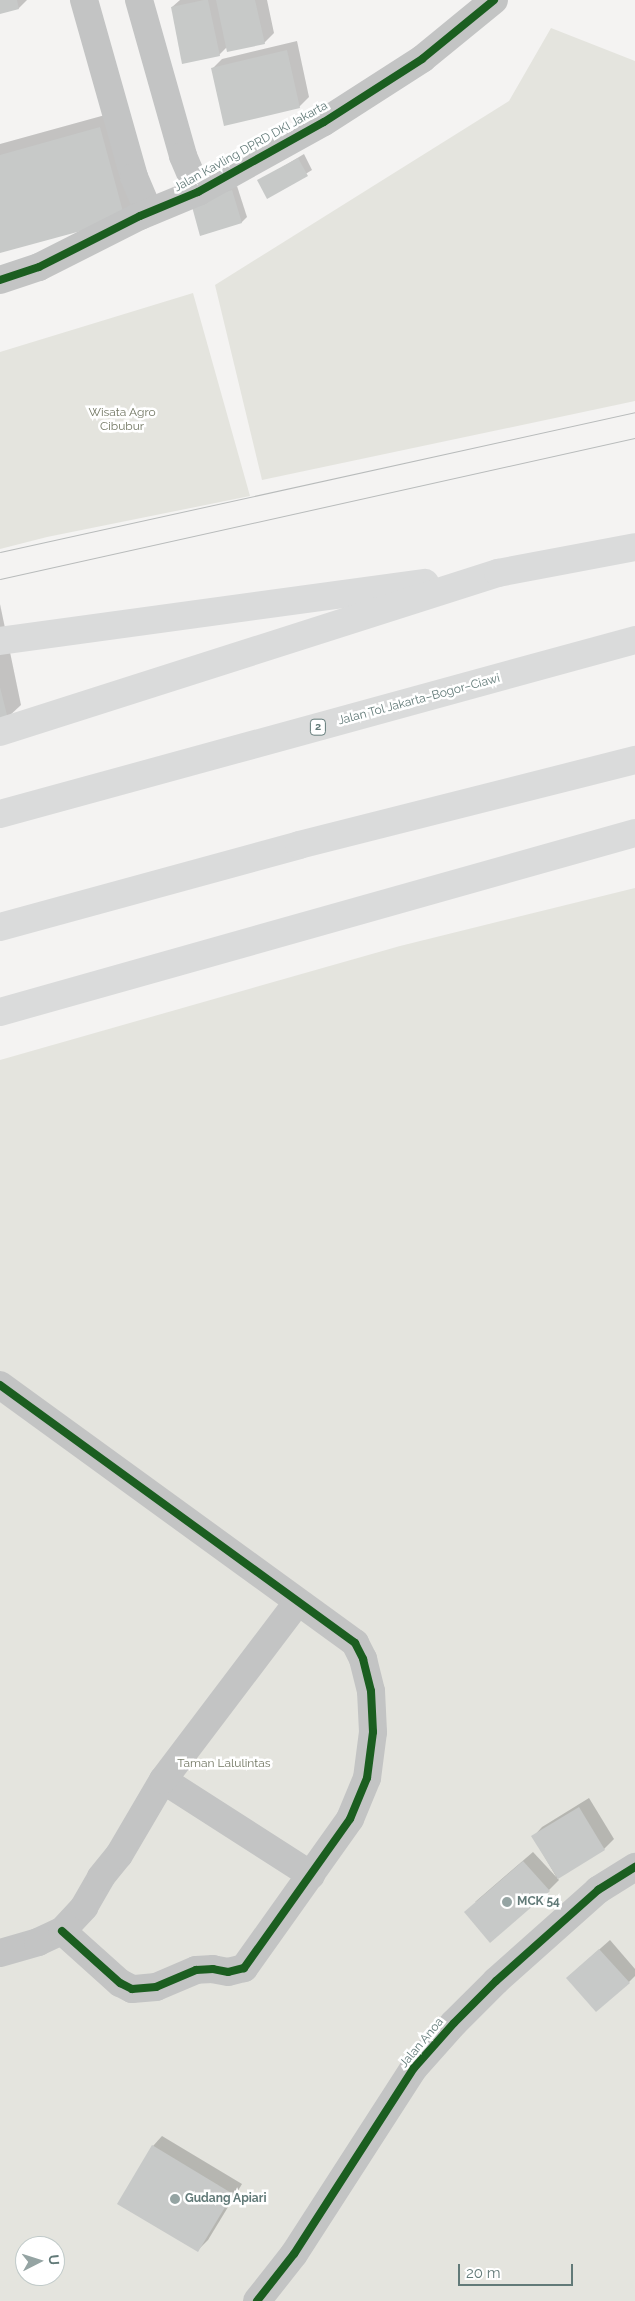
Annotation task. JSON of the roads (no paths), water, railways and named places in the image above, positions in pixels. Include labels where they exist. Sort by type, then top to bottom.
[{"type":"highway","points":[[0,641],[498,573],[635,547]]},
{"type":"highway","points":[[0,732],[498,573]]},
{"type":"highway","name":"Jalan Tol Jakarta–Bogor–Ciawi","points":[[0,814],[635,640]]},
{"type":"highway","points":[[0,927],[299,845],[635,760]]},
{"type":"highway","points":[[0,1012],[635,833]]},
{"type":"street","points":[[84,0],[134,176],[149,212]]},
{"type":"street","name":"Jalan Kavling DPRD DKI Jakarta","points":[[139,0],[183,156],[198,192]]},
{"type":"street","name":"Jalan Kavling DPRD DKI Jakarta","points":[[0,280],[39,267],[149,212],[198,192],[324,122],[422,59],[494,0]]},
{"type":"street","points":[[0,1385],[296,1603],[355,1643],[363,1659],[371,1692],[373,1732],[367,1778],[350,1818],[252,1958],[238,1971],[196,1970],[156,1987],[132,1989],[120,1983],[62,1931]]},
{"type":"street","points":[[0,1953],[38,1942],[62,1931],[84,1907],[163,1780],[296,1603]]},
{"type":"street","points":[[163,1780],[311,1875]]},
{"type":"street","name":"Jalan Anoa","points":[[257,2301],[294,2254],[420,2062],[454,2023],[496,1981],[598,1890],[635,1867]]},
{"type":"tram line","points":[[0,552],[635,412]]},
{"type":"tram line","points":[[0,579],[635,438]]},
{"type":"place","name":"MCK 54","points":[[507,1902]]},
{"type":"place","name":"Gudang Apiari","points":[[175,2199]]},
{"type":"park label","name":"Wisata Agro Cibubur","points":[[122,420]]},
{"type":"park label","name":"Taman Lalulintas","points":[[224,1764]]}]
